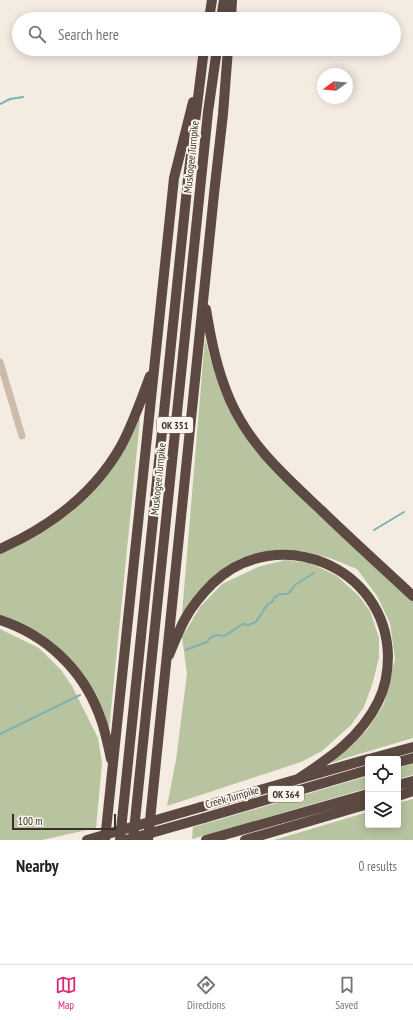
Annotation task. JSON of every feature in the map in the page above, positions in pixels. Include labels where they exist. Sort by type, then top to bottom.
[{"type":"highway","points":[[210,12],[212,0]]},
{"type":"highway","points":[[222,12],[224,0]]},
{"type":"highway","points":[[231,12],[232,0]]},
{"type":"highway","name":"Muskogee Turnpike","points":[[120,840],[187,186],[203,56]]},
{"type":"highway","name":"Muskogee Turnpike","points":[[133,840],[206,128],[216,56]]},
{"type":"highway","points":[[148,840],[223,114],[227,56]]},
{"type":"highway","points":[[105,840],[174,178],[202,68]]},
{"type":"highway","points":[[204,297],[218,369],[230,401],[248,433],[277,469],[413,596]]},
{"type":"highway","points":[[0,549],[28,536],[49,522],[90,487],[114,457],[128,432],[155,363]]},
{"type":"highway","points":[[165,664],[184,620],[190,610],[213,583],[244,563],[273,555],[290,554],[320,560],[352,579],[374,606],[386,634],[388,662],[385,683],[374,709],[356,735],[329,759],[298,779]]},
{"type":"highway","points":[[0,620],[15,625],[34,635],[53,648],[73,669],[85,685],[99,713],[105,731],[113,766]]},
{"type":"highway","points":[[380,756],[413,747]]},
{"type":"highway","points":[[401,761],[413,758]]},
{"type":"highway","points":[[87,840],[365,760]]},
{"type":"highway","name":"Creek Turnpike","points":[[126,840],[365,771]]},
{"type":"highway","points":[[401,784],[413,781]]},
{"type":"highway","points":[[401,795],[413,791]]},
{"type":"highway","name":"OK 364","points":[[206,840],[365,795]]},
{"type":"highway","points":[[245,840],[365,805]]},
{"type":"street","points":[[0,362],[3,382],[22,436]]},
{"type":"green space","points":[[205,338],[211,361],[223,395],[237,423],[413,601],[413,738],[332,763],[331,761],[367,730],[384,704],[395,659],[390,623],[377,596],[357,569],[330,558],[302,551],[281,551],[251,556],[222,570],[182,614]]},
{"type":"green space","points":[[138,419],[140,419],[109,730],[71,660],[43,635],[8,618],[0,616],[0,553],[81,501]]},
{"type":"green space","points":[[285,560],[310,563],[337,576],[359,596],[370,611],[379,638],[379,657],[373,682],[364,707],[351,725],[322,751],[301,762],[167,806],[176,760],[187,674],[182,637],[200,607],[222,584],[258,567]]},
{"type":"green space","points":[[0,629],[39,648],[61,670],[72,686],[98,738],[102,763],[96,828],[42,840],[0,840]]},
{"type":"green space","points":[[413,763],[413,775],[401,778],[401,767]]},
{"type":"green space","points":[[365,777],[365,789],[192,839],[193,827]]},
{"type":"green space","points":[[413,799],[413,840],[274,840],[365,813],[365,828],[401,828],[401,802]]},
{"type":"waterway","points":[[0,104],[10,99],[23,97]]},
{"type":"waterway","points":[[374,530],[404,512]]},
{"type":"waterway","points":[[186,650],[207,642],[210,638],[216,635],[224,636],[243,624],[248,625],[256,622],[267,605],[273,601],[274,598],[279,594],[286,594],[290,592],[295,585],[314,573]]},
{"type":"waterway","points":[[0,734],[80,695]]}]
